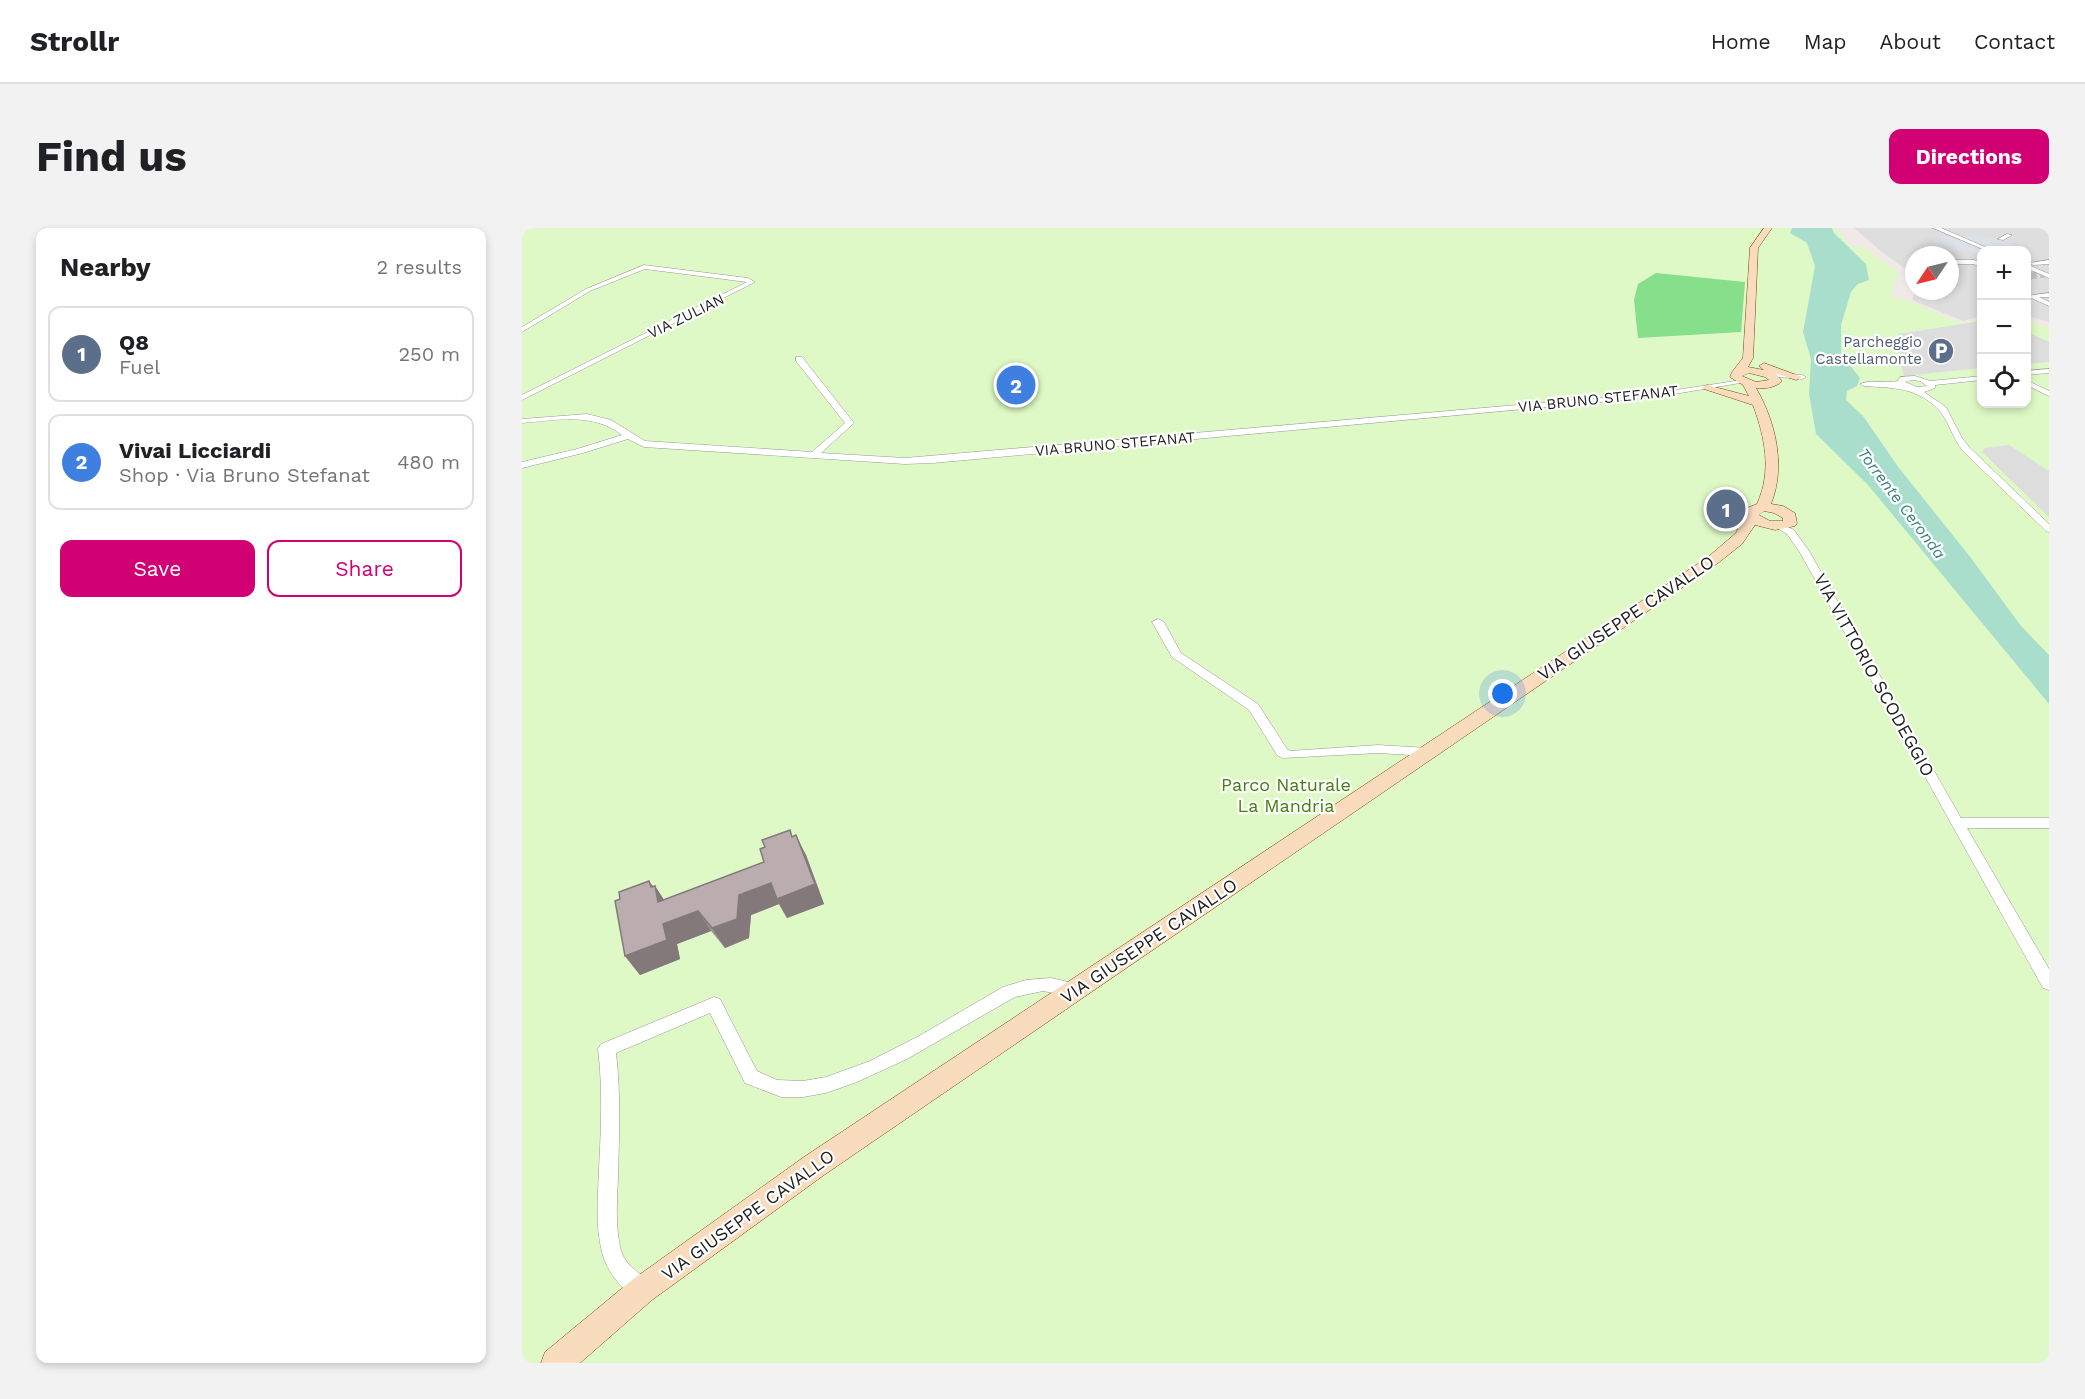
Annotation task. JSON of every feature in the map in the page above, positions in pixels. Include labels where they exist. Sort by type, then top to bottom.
[{"type":"street","points":[[1741,378],[1748,358],[1754,248],[1768,228]]},
{"type":"street","points":[[1760,408],[1767,377],[1754,358],[1761,249],[1775,228]]},
{"type":"street","points":[[1936,228],[1980,246]]},
{"type":"street","points":[[2001,239],[2009,235]]},
{"type":"street","points":[[2031,265],[2049,261]]},
{"type":"street","points":[[1959,262],[1977,263]]},
{"type":"street","points":[[2031,266],[2049,276]]},
{"type":"street","name":"VIA ZULIAN","points":[[522,330],[588,290],[644,267],[752,282],[751,285],[522,398]]},
{"type":"street","points":[[2031,277],[2049,284]]},
{"type":"street","points":[[2049,295],[2030,296],[2049,304]]},
{"type":"street","points":[[1754,358],[1763,365],[1799,377]]},
{"type":"street","points":[[799,359],[850,423],[814,455]]},
{"type":"street","points":[[2031,375],[2049,371]]},
{"type":"street","points":[[2031,376],[2049,376]]},
{"type":"street","points":[[1741,378],[1799,377]]},
{"type":"street","points":[[1741,378],[1760,408],[1773,470],[1758,514]]},
{"type":"street","name":"VIA BRUNO STEFANAT","points":[[522,422],[578,416],[597,418],[611,423],[628,436],[644,444],[933,460],[1656,394],[1707,388],[1741,378]]},
{"type":"street","name":"VIA BRUNO STEFANAT","points":[[1688,390],[1741,378]]},
{"type":"street","points":[[1929,386],[1911,378],[1903,379],[1907,386],[1943,408],[1958,439],[1966,449],[2049,529]]},
{"type":"street","points":[[1864,384],[1929,386],[1977,379]]},
{"type":"street","points":[[2031,379],[2049,394]]},
{"type":"street","points":[[1929,386],[1933,400]]},
{"type":"street","points":[[1707,388],[1730,393],[1760,408]]},
{"type":"street","points":[[522,465],[580,452],[628,436]]},
{"type":"street","points":[[1778,509],[1787,514],[1787,526],[1758,514],[1778,509]]},
{"type":"street","name":"VIA GIUSEPPE CAVALLO","points":[[556,1363],[642,1290],[814,1166],[1713,560],[1738,540],[1758,514]]},
{"type":"street","name":"VIA VITTORIO SCODEGGIO","points":[[1787,526],[1804,551],[2049,983]]},
{"type":"street","points":[[1158,622],[1176,655],[1254,707],[1282,752],[1288,755],[1378,749],[1428,752]]},
{"type":"street","points":[[1958,823],[2049,823]]},
{"type":"street","points":[[642,1290],[621,1272],[612,1254],[607,1223],[611,1086],[607,1049],[714,1004],[751,1077],[779,1089],[812,1089],[893,1058],[1009,992],[1036,985],[1060,984],[1076,990]]},
{"type":"shaded area","points":[[1854,228],[2049,228],[2049,322],[2031,317],[2031,246],[1977,246],[1977,317],[1963,321],[1912,300],[1959,300],[1959,246],[1905,246],[1905,269]]},
{"type":"shaded area","points":[[1953,235],[1991,237],[2015,246],[1977,246],[1977,255],[1959,251],[1959,246],[1932,244],[1933,241],[1942,240],[1936,237]]},
{"type":"shaded area","name":"Parcheggio Castellamonte","points":[[1977,322],[1977,368],[1904,376],[1898,334]]},
{"type":"shaded area","points":[[2031,334],[2049,342],[2049,362],[2031,364]]},
{"type":"shaded area","points":[[2009,445],[2049,471],[2049,517],[1982,452],[1985,448]]},
{"type":"green space","name":"Parco Naturale La Mandria","points":[[522,228],[1836,228],[1852,247],[1863,247],[1898,272],[1891,297],[1901,298],[1961,323],[1977,320],[1977,408],[2031,408],[2031,321],[2049,328],[2049,1363],[522,1363]]},
{"type":"green space","points":[[1656,273],[1745,282],[1741,332],[1638,338],[1634,300],[1638,284]]},
{"type":"water","name":"Torrente Ceronda","points":[[1792,228],[1832,228],[1834,233],[1866,264],[1869,280],[1858,284],[1851,292],[1841,325],[1841,354],[1860,378],[1857,386],[1847,391],[1846,400],[1863,416],[1899,468],[1971,558],[2021,626],[2049,655],[2049,704],[1868,485],[1816,434],[1809,394],[1811,359],[1803,332],[1815,266],[1807,243],[1790,233]]},
{"type":"building","points":[[790,830],[792,837],[796,835],[815,884],[777,899],[771,883],[739,895],[737,919],[712,928],[698,911],[663,924],[667,940],[625,956],[615,901],[620,899],[619,892],[649,881],[651,887],[655,886],[658,902],[764,862],[760,849],[765,847],[762,840]]},
{"type":"tunnel","points":[[2031,276],[2045,274]]},
{"type":"place","name":"Parcheggio Castellamonte","points":[[1941,351]]},
{"type":"place","name":"Vivai Licciardi","points":[[1016,385]]},
{"type":"place","name":"Q8","points":[[1726,509]]}]
